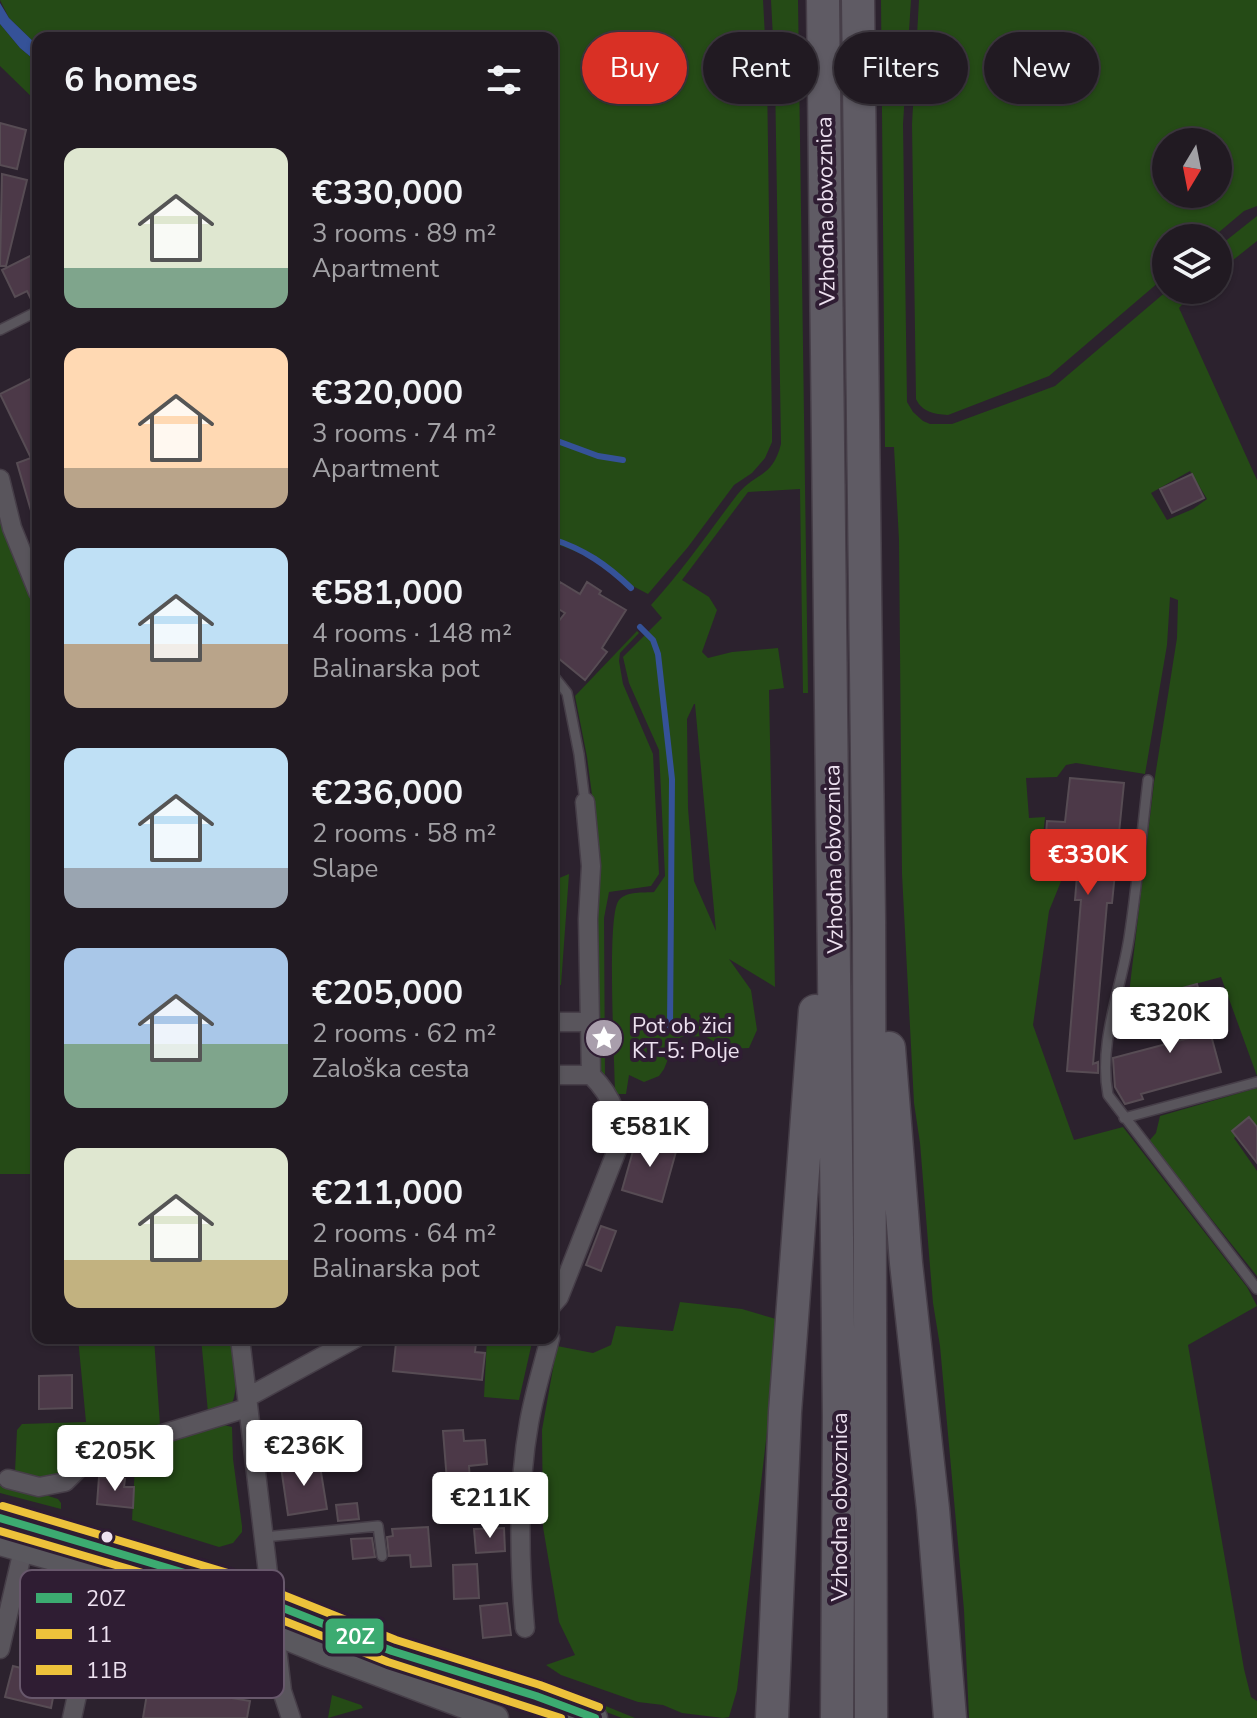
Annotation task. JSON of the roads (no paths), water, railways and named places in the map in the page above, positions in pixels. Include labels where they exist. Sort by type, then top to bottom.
[{"type":"highway","name":"Vzhodna obvoznica","points":[[823,0],[839,1432],[837,1718]]},
{"type":"highway","name":"Vzhodna obvoznica","points":[[858,0],[869,921],[871,1718]]},
{"type":"highway","points":[[772,1718],[785,1412],[814,1015],[816,920],[834,875]]},
{"type":"highway","points":[[869,921],[888,963],[889,1061],[950,1718]]},
{"type":"highway","points":[[753,1718],[768,1689],[775,1666]]},
{"type":"main road","points":[[0,1518],[176,1570]]},
{"type":"main road","points":[[12,1546],[95,1570]]},
{"type":"main road","points":[[284,1609],[392,1651],[595,1718]]},
{"type":"main road","points":[[284,1637],[496,1718]]},
{"type":"street","points":[[0,479],[12,528],[32,577]]},
{"type":"street","points":[[558,1298],[617,1150],[619,1127],[615,1109],[601,1085],[591,1075],[588,919],[591,866],[585,802]]},
{"type":"street","points":[[558,1022],[590,1022]]},
{"type":"street","points":[[558,1075],[591,1075]]},
{"type":"street","points":[[241,1344],[268,1570]]},
{"type":"street","points":[[8,1479],[39,1487],[65,1482],[91,1456],[247,1402],[346,1344]]},
{"type":"street","points":[[525,1628],[520,1570],[521,1506],[529,1424],[549,1344]]},
{"type":"street","points":[[0,1649],[12,1546]]},
{"type":"street","points":[[284,1697],[291,1718]]},
{"type":"street","points":[[72,1718],[76,1698]]},
{"type":"lane","points":[[0,330],[32,314]]},
{"type":"lane","points":[[558,682],[567,693],[585,802]]},
{"type":"lane","points":[[1148,780],[1129,940],[1105,1051],[1108,1095],[1257,1289]]},
{"type":"lane","points":[[1124,1118],[1257,1082]]},
{"type":"lane","points":[[264,1537],[378,1526],[382,1556]]},
{"type":"water","points":[[0,3],[9,18],[32,40],[32,58],[20,48],[0,24]]},
{"type":"waterway","points":[[558,441],[598,456],[623,460]]},
{"type":"waterway","points":[[558,541],[594,559],[631,588]]},
{"type":"waterway","points":[[640,627],[653,640],[658,654],[672,779],[670,1028]]},
{"type":"place","name":"Pot ob žici KT-5: Polje","points":[[604,1038]]}]
